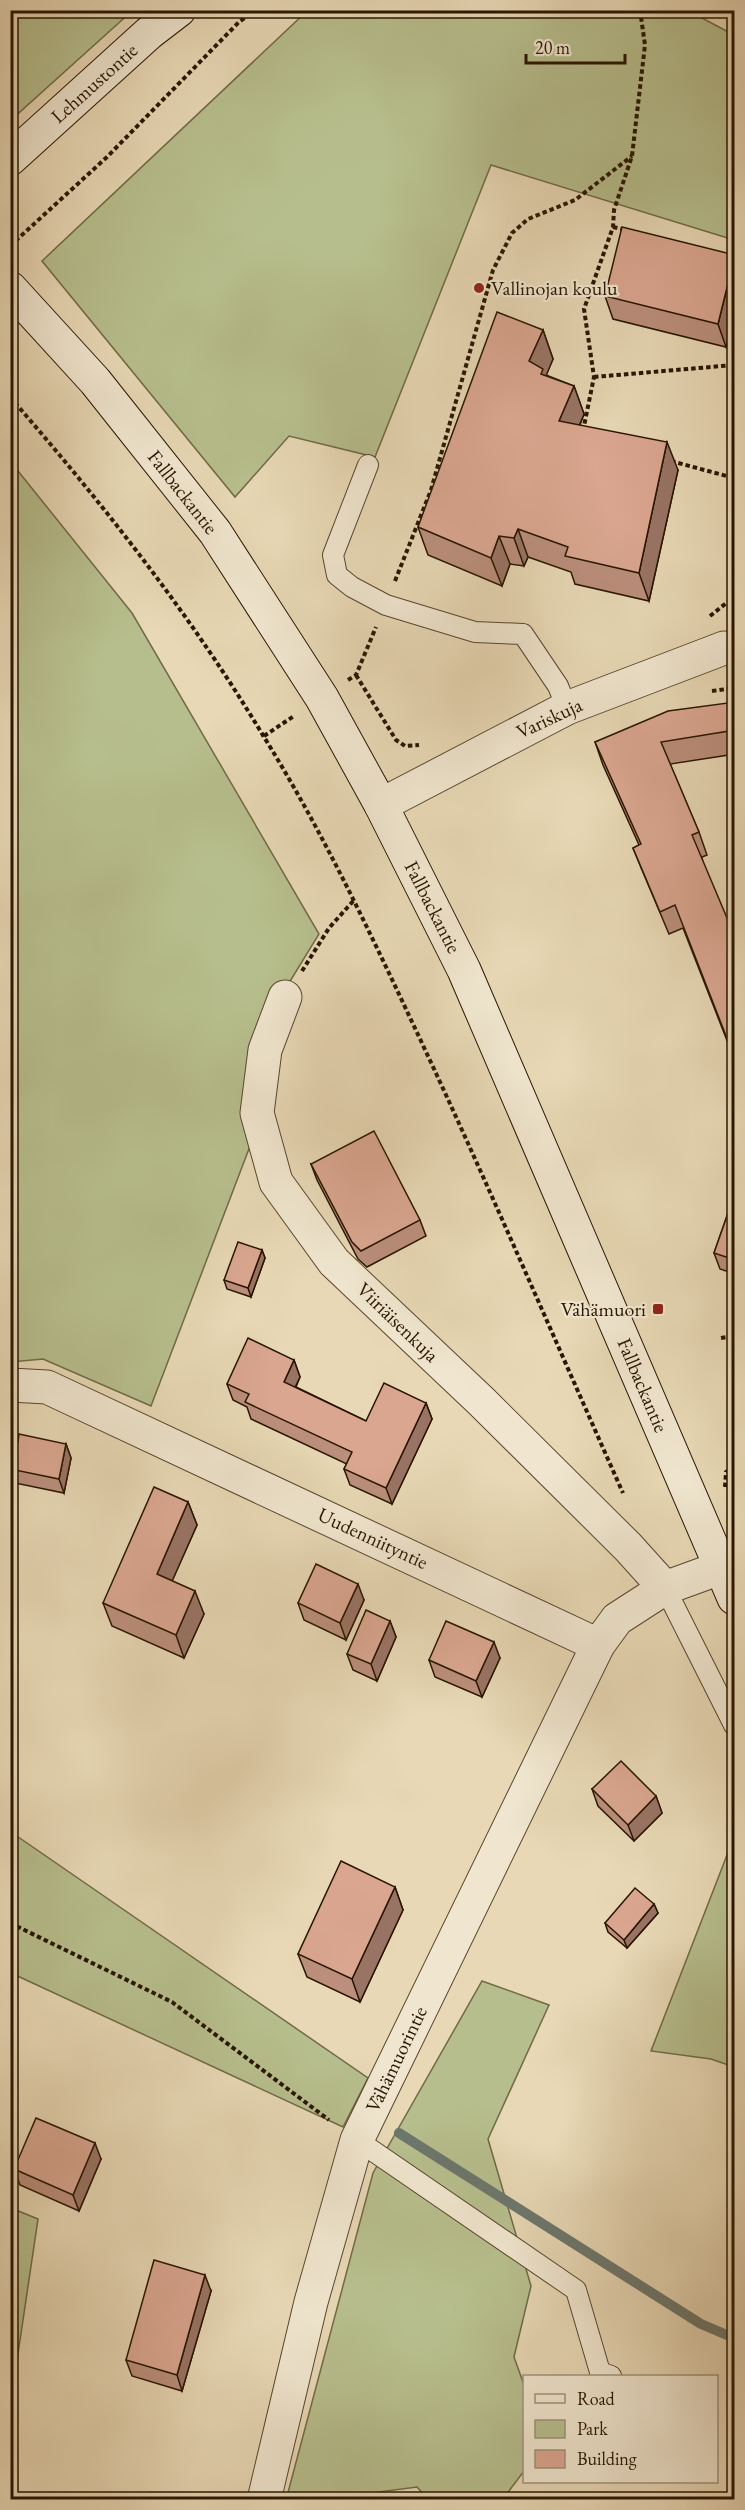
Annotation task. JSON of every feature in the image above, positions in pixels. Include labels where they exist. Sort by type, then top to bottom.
[{"type":"street","name":"Lehmustontie","points":[[10,159],[149,33],[179,10]]},
{"type":"street","name":"Fallbackantie","points":[[10,288],[95,381],[214,532],[322,698],[381,805],[465,970],[720,1568],[735,1598]]},
{"type":"street","name":"Variskuja","points":[[381,805],[567,708],[731,644]]},
{"type":"street","name":"Viiriäisenkuja","points":[[285,997],[265,1050],[257,1113],[276,1182],[334,1262],[481,1401],[628,1547],[665,1588]]},
{"type":"street","name":"Uudenniityntie","points":[[10,1385],[47,1387],[58,1391],[598,1645]]},
{"type":"street","points":[[598,1645],[617,1619],[665,1588],[720,1568]]},
{"type":"street","name":"Vähämuorintie","points":[[264,2499],[311,2302],[357,2140],[598,1645]]},
{"type":"lane","points":[[368,465],[333,555],[337,575],[352,587],[386,605],[475,632],[523,634],[558,686],[567,708]]},
{"type":"lane","points":[[665,1588],[735,1725]]},
{"type":"lane","points":[[357,2140],[576,2290],[600,2372],[608,2375]]},
{"type":"path","points":[[10,246],[107,157],[239,22],[256,10]]},
{"type":"path","points":[[582,435],[594,377],[584,309],[613,227],[614,210],[632,156],[645,45],[640,10]]},
{"type":"path","points":[[356,675],[431,490],[493,270],[512,233],[528,219],[575,200],[632,156]]},
{"type":"path","points":[[613,227],[635,233]]},
{"type":"path","points":[[594,377],[735,365]]},
{"type":"path","points":[[10,397],[94,494],[190,622],[264,736],[355,899],[447,1095],[625,1499]]},
{"type":"path","points":[[667,459],[735,478]]},
{"type":"path","points":[[285,997],[329,928],[355,899]]},
{"type":"path","points":[[721,1338],[735,1336]]},
{"type":"path","points":[[10,1923],[172,2002],[357,2140]]},
{"type":"green space","points":[[11,10],[132,10],[132,11],[11,120]]},
{"type":"green space","points":[[307,11],[689,11],[734,35],[734,240],[491,165],[375,457],[289,436],[235,497],[42,261]]},
{"type":"green space","points":[[10,461],[132,613],[319,934],[281,996],[255,1133],[151,1406],[43,1359],[11,1362]]},
{"type":"green space","points":[[11,1832],[368,2078],[343,2127],[11,1973]]},
{"type":"green space","points":[[734,1837],[734,2067],[711,2059],[651,2051]]},
{"type":"green space","points":[[482,1981],[549,2005],[488,2139],[531,2286],[514,2357],[523,2382],[523,2472],[503,2499],[428,2499],[417,2487],[325,2499],[286,2500],[373,2173]]},
{"type":"green space","points":[[11,2208],[38,2219],[11,2401]]},
{"type":"building","points":[[622,227],[735,255],[718,324],[605,296]]},
{"type":"building","points":[[497,312],[543,330],[529,361],[543,369],[541,374],[574,386],[559,421],[667,442],[639,573],[565,556],[568,547],[518,529],[514,538],[499,536],[491,558],[418,527]]},
{"type":"building","points":[[735,702],[735,730],[661,742],[699,832],[692,835],[735,937],[735,1059],[675,905],[660,912],[633,848],[641,844],[595,742],[668,711]]},
{"type":"building","points":[[374,1131],[420,1220],[361,1251],[352,1242],[311,1164]]},
{"type":"building","points":[[735,1193],[735,1260],[714,1253]]},
{"type":"building","points":[[238,1242],[262,1250],[248,1288],[224,1280]]},
{"type":"building","points":[[248,1338],[294,1360],[284,1382],[366,1421],[384,1383],[426,1403],[386,1488],[344,1469],[352,1452],[245,1402],[249,1394],[227,1384]]},
{"type":"building","points":[[19,1434],[66,1444],[59,1479],[10,1469],[10,1442],[18,1442]]},
{"type":"building","points":[[154,1487],[188,1502],[157,1574],[195,1591],[176,1635],[103,1603]]},
{"type":"building","points":[[316,1564],[358,1584],[340,1623],[298,1603]]},
{"type":"building","points":[[366,1610],[390,1621],[371,1664],[347,1654]]},
{"type":"building","points":[[446,1621],[494,1642],[476,1681],[429,1660]]},
{"type":"building","points":[[621,1761],[656,1796],[628,1825],[592,1789]]},
{"type":"building","points":[[341,1861],[395,1887],[352,1979],[298,1954]]},
{"type":"building","points":[[635,1888],[654,1904],[624,1940],[605,1923]]},
{"type":"building","points":[[36,2118],[95,2143],[73,2195],[14,2169]]},
{"type":"building","points":[[154,2260],[205,2275],[177,2375],[126,2360]]},
{"type":"waterway","points":[[399,2133],[701,2324],[734,2338]]},
{"type":"place","name":"Vallinojan koulu","points":[[479,288]]},
{"type":"place","name":"Vähämuori","points":[[658,1309]]}]
